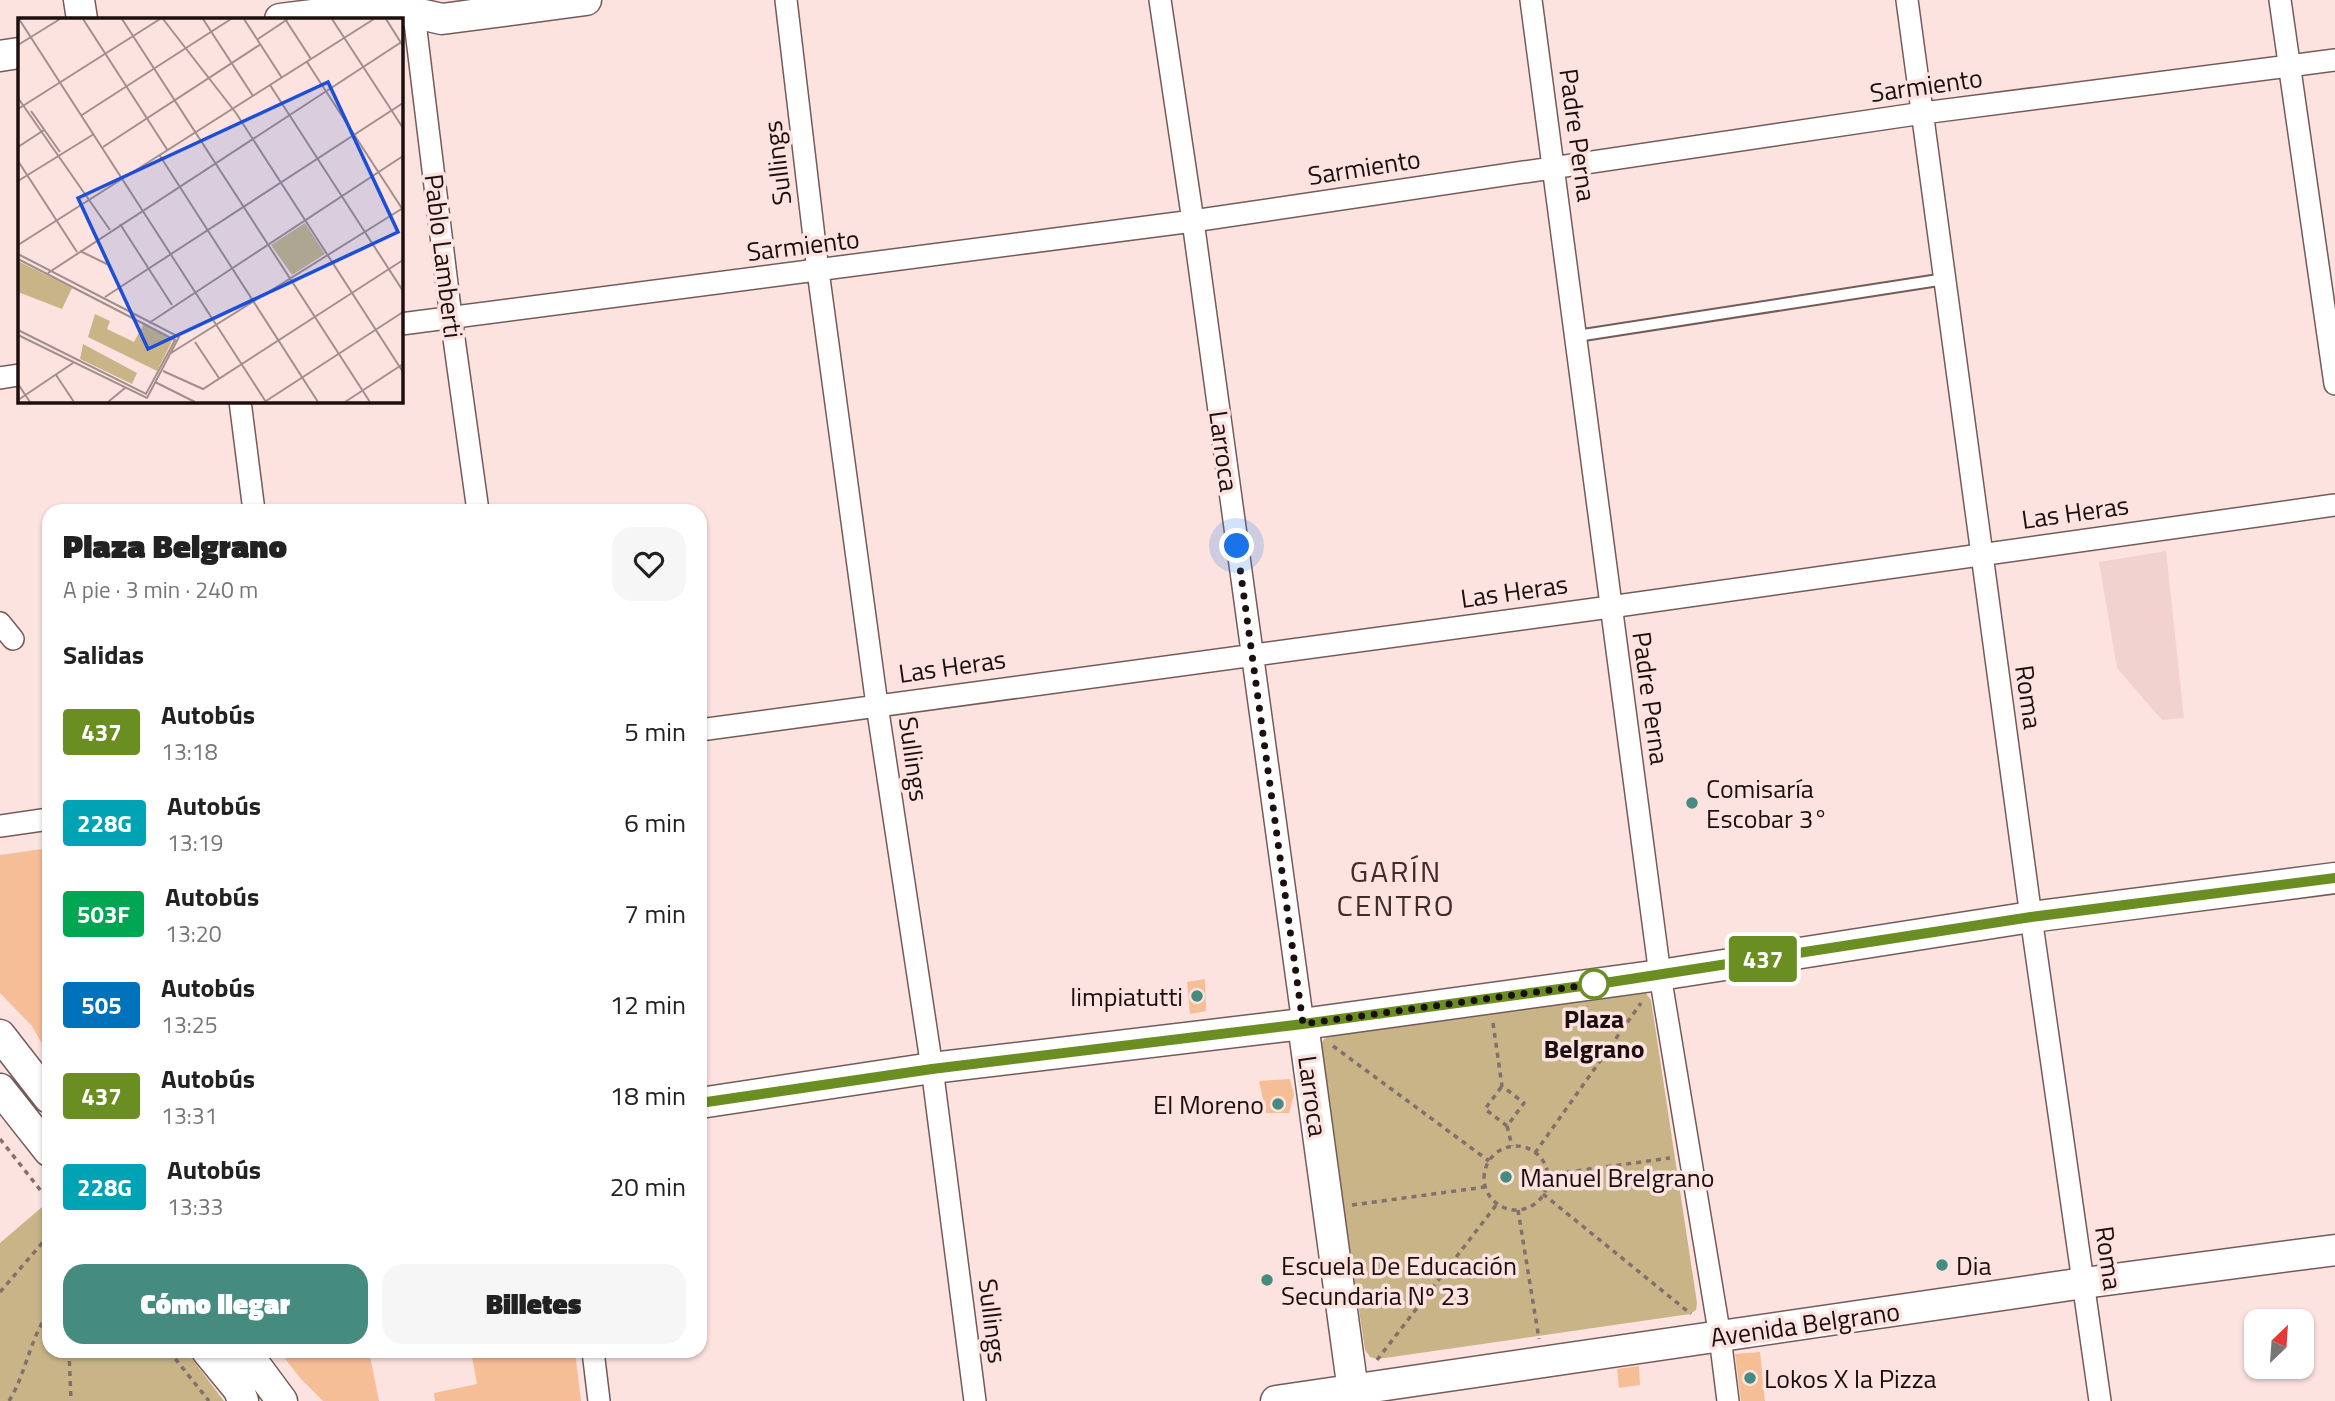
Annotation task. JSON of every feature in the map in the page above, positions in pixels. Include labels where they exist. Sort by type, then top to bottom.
[{"type":"street","points":[[79,0],[82,18]]},
{"type":"street","points":[[288,18],[384,6],[413,7],[442,19],[586,0]]},
{"type":"street","name":"Sullings","points":[[786,0],[818,271],[877,705],[932,1069],[975,1401]]},
{"type":"street","name":"Larroca","points":[[1160,0],[1193,221],[1354,1396]]},
{"type":"street","name":"Padre Perna","points":[[1531,0],[1660,975],[1720,1337],[1728,1401]]},
{"type":"street","name":"Roma","points":[[1907,0],[2031,917],[2100,1401]]},
{"type":"street","points":[[2280,0],[2335,384]]},
{"type":"street","name":"Pablo Lamberti","points":[[413,7],[477,504]]},
{"type":"street","points":[[0,56],[18,53]]},
{"type":"street","name":"Sarmiento","points":[[402,324],[1193,221],[1923,113],[2335,60]]},
{"type":"street","points":[[0,378],[18,375]]},
{"type":"street","points":[[240,402],[253,504]]},
{"type":"street","name":"Las Heras","points":[[707,729],[1611,607],[2335,505]]},
{"type":"street","points":[[0,825],[42,819]]},
{"type":"street","points":[[707,1102],[932,1069],[1489,999],[2031,917],[2335,878]]},
{"type":"street","points":[[0,1035],[42,1089]]},
{"type":"street","points":[[0,1089],[42,1142]]},
{"type":"street","name":"Avenida Belgrano","points":[[1276,1401],[1354,1396],[1543,1363],[2084,1283],[2335,1250]]},
{"type":"street","points":[[213,1358],[239,1390],[243,1401]]},
{"type":"street","points":[[250,1358],[282,1401]]},
{"type":"street","points":[[594,1358],[600,1401]]},
{"type":"lane","points":[[1577,335],[1945,279]]},
{"type":"path","points":[[1535,1153],[1660,975]]},
{"type":"path","points":[[1489,999],[1502,1086],[1524,1103],[1507,1126]]},
{"type":"path","points":[[1303,1024],[1489,1161]]},
{"type":"path","points":[[1502,1086],[1485,1108],[1507,1126],[1512,1146]]},
{"type":"path","points":[[0,1139],[42,1192]]},
{"type":"path","points":[[1512,1146],[1535,1153],[1545,1165],[1547,1175],[1543,1194],[1537,1202],[1518,1210],[1497,1204],[1489,1196],[1485,1186],[1484,1175],[1489,1161],[1502,1149],[1512,1146]]},
{"type":"path","points":[[1547,1175],[1690,1156]]},
{"type":"path","points":[[1328,1208],[1485,1186]]},
{"type":"path","points":[[1543,1194],[1720,1337]]},
{"type":"path","points":[[1354,1396],[1497,1204]]},
{"type":"path","points":[[1518,1210],[1543,1363]]},
{"type":"path","points":[[0,1292],[42,1243]]},
{"type":"path","points":[[9,1401],[20,1383],[23,1365],[42,1322]]},
{"type":"path","points":[[69,1358],[71,1401]]},
{"type":"path","points":[[175,1358],[209,1401]]},
{"type":"shaded area","points":[[2166,551],[2184,718],[2162,720],[2117,668],[2099,562]]},
{"type":"shaded area","points":[[1636,991],[1645,992],[1651,1000],[1696,1310],[1690,1314],[1378,1359],[1370,1357],[1365,1350],[1320,1047],[1323,1040],[1329,1036]]},
{"type":"shaded area","points":[[42,1207],[42,1358],[191,1358],[224,1401],[0,1401],[0,1243]]},
{"type":"building","points":[[42,849],[42,1044],[32,1026],[0,993],[0,855]]},
{"type":"building","name":"limpiatutti","points":[[1205,979],[1206,1011],[1190,1014],[1187,982]]},
{"type":"building","name":"El Moreno","points":[[1290,1079],[1294,1095],[1289,1113],[1266,1113],[1259,1081]]},
{"type":"building","name":"Lokos X la Pizza","points":[[1760,1352],[1765,1401],[1741,1401],[1735,1354]]},
{"type":"building","points":[[284,1358],[370,1358],[379,1401],[323,1401]]},
{"type":"building","points":[[472,1358],[576,1358],[581,1401],[435,1401],[434,1393],[477,1384]]},
{"type":"building","points":[[1639,1366],[1640,1385],[1619,1388],[1617,1369]]},
{"type":"bus line","name":"437","points":[[707,1102],[932,1069],[1303,1024],[1611,982],[2031,917],[2335,878]]},
{"type":"place","name":"Comisaría Escobar 3°","points":[[1692,803]]},
{"type":"place","name":"Plaza Belgrano","points":[[1594,984]]},
{"type":"place","name":"limpiatutti","points":[[1197,996]]},
{"type":"place","name":"El Moreno","points":[[1278,1104]]},
{"type":"place","name":"Manuel Brelgrano","points":[[1506,1177]]},
{"type":"place","name":"Dia","points":[[1942,1265]]},
{"type":"place","name":"Escuela De Educación Secundaria Nº 23","points":[[1267,1280]]},
{"type":"place","name":"Lokos X la Pizza","points":[[1750,1378]]},
{"type":"district","name":"GARÍN CENTRO","points":[[1396,888]]},
{"type":"route","points":[[1237,546],[1303,1024],[1594,984]]}]
